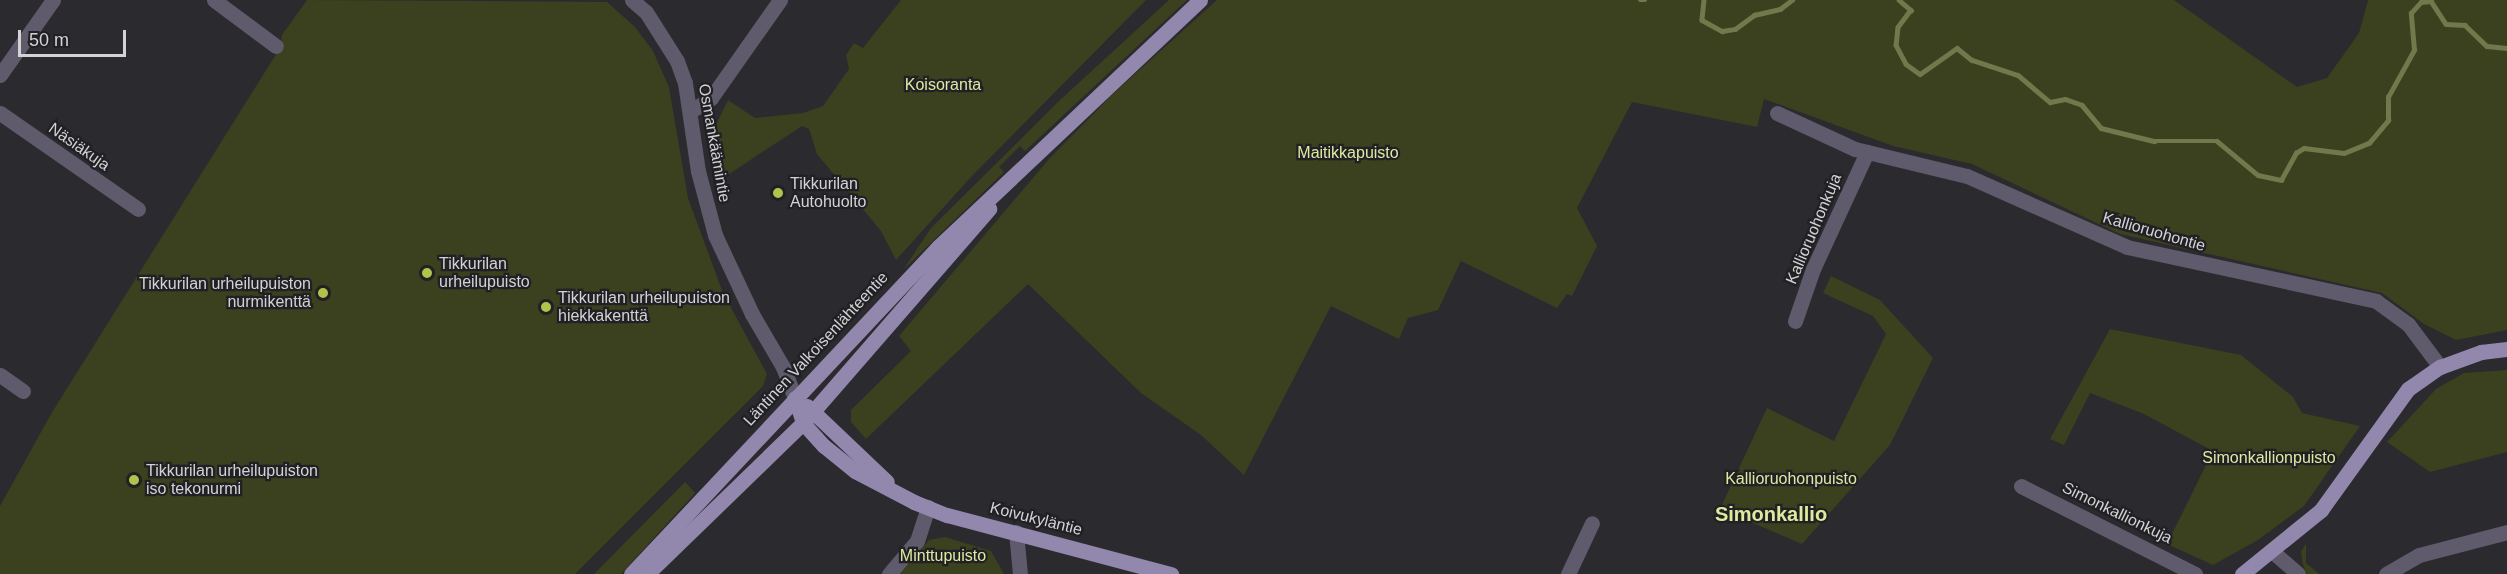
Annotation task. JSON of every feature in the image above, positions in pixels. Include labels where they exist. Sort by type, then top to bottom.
[{"type":"main road","name":"Läntinen Valkoisenlähteentie","points":[[631,574],[938,247],[1200,0]]},
{"type":"main road","name":"Läntinen Valkoisenlähteentie","points":[[647,574],[815,411],[1033,155]]},
{"type":"main road","points":[[2242,574],[2273,552],[2321,510],[2408,389],[2440,367],[2481,352],[2507,349]]},
{"type":"main road","name":"Koivukyläntie","points":[[795,398],[815,411],[895,491]]},
{"type":"main road","name":"Koivukyläntie","points":[[795,398],[803,423],[855,471],[928,507],[1171,574]]},
{"type":"street","points":[[0,75],[53,0]]},
{"type":"street","points":[[214,0],[276,46]]},
{"type":"street","name":"Osmankäämintie","points":[[632,0],[668,43],[686,83],[698,171],[715,235],[752,314],[783,367],[795,398]]},
{"type":"street","points":[[691,111],[711,98],[780,0]]},
{"type":"street","name":"Näsiäkuja","points":[[0,113],[138,209]]},
{"type":"street","name":"Kallioruohontie","points":[[1777,113],[1867,152],[1967,176],[2127,246],[2376,301],[2408,324],[2440,367]]},
{"type":"street","name":"Kallioruohonkuja","points":[[1795,321],[1813,269],[1867,152]]},
{"type":"street","points":[[0,375],[23,391]]},
{"type":"street","name":"Simonkallionkuja","points":[[2021,486],[2195,574]]},
{"type":"street","points":[[890,574],[917,541],[928,507]]},
{"type":"street","points":[[1568,574],[1592,523]]},
{"type":"street","points":[[1016,532],[1020,574]]},
{"type":"street","points":[[2386,574],[2419,555],[2507,532]]},
{"type":"street","points":[[2273,552],[2298,574]]},
{"type":"green space","name":"Tikkurilan urheilupuisto","points":[[307,0],[607,2],[635,27],[653,51],[669,87],[688,198],[723,293],[767,374],[763,386],[575,574],[0,574],[0,506],[51,414],[280,48],[282,35]]},
{"type":"green space","name":"Koisoranta","points":[[901,0],[1146,0],[971,177],[896,260],[881,231],[817,154],[809,129],[802,126],[717,182],[711,135],[728,100],[755,118],[803,113],[823,106],[849,69],[846,55],[854,43],[863,48]]},
{"type":"green space","points":[[1169,0],[1187,0],[1025,151],[1020,146],[999,167],[1004,172],[903,270],[931,228],[1059,101]]},
{"type":"green space","name":"Maitikkapuisto","points":[[1217,0],[2174,0],[2297,87],[2327,78],[2359,33],[2368,0],[2507,0],[2507,330],[2456,340],[2424,324],[2382,293],[2120,234],[1972,164],[1893,146],[1764,99],[1757,127],[1632,102],[1577,208],[1597,246],[1572,296],[1567,294],[1557,308],[1461,261],[1438,310],[1408,318],[1399,339],[1331,306],[1244,475],[1201,435],[1141,393],[1028,284],[866,439],[851,422],[851,410],[911,351],[899,336],[1049,159],[1114,93]]},
{"type":"green space","name":"Kallioruohonpuisto","points":[[1831,276],[1880,300],[1933,358],[1890,445],[1802,544],[1720,509],[1767,408],[1834,441],[1886,334],[1873,316],[1823,293]]},
{"type":"green space","name":"Simonkallionpuisto","points":[[2110,329],[2241,355],[2293,397],[2302,413],[2360,426],[2304,506],[2258,540],[2213,565],[2167,544],[2213,451],[2144,414],[2090,393],[2064,445],[2050,439]]},
{"type":"green space","points":[[2507,370],[2507,452],[2430,472],[2387,442],[2436,389],[2464,373]]},
{"type":"green space","points":[[685,482],[695,493],[621,574],[594,574]]},
{"type":"green space","name":"Minttupuisto","points":[[945,537],[991,551],[1004,574],[900,574],[929,540]]},
{"type":"green space","points":[[2306,544],[2306,563],[2319,574],[2307,574],[2303,565],[2301,551]]},
{"type":"waterway","points":[[1640,0],[1645,0]]},
{"type":"waterway","points":[[1704,0],[1702,20],[1722,31],[1735,29],[1754,15],[1780,9],[1792,0]]},
{"type":"waterway","points":[[1899,0],[1911,10],[1898,27],[1896,45],[1906,64],[1920,74],[1957,48],[1972,60],[2018,75],[2050,102],[2065,99],[2082,105],[2101,128],[2154,141],[2217,141],[2258,175],[2281,180],[2296,153],[2304,148],[2344,153],[2369,143],[2388,120],[2388,97],[2414,50],[2411,13],[2421,2],[2431,1],[2446,24],[2465,25],[2487,46],[2507,48]]},
{"type":"place","name":"Tikkurilan Autohuolto","points":[[778,193]]},
{"type":"place","name":"Tikkurilan urheilupuisto","points":[[427,273]]},
{"type":"place","name":"Tikkurilan urheilupuiston nurmikenttä","points":[[323,293]]},
{"type":"place","name":"Tikkurilan urheilupuiston hiekkakenttä","points":[[546,307]]},
{"type":"place","name":"Tikkurilan urheilupuiston iso tekonurmi","points":[[134,480]]},
{"type":"district","name":"Simonkallio","points":[[1771,514]]}]
